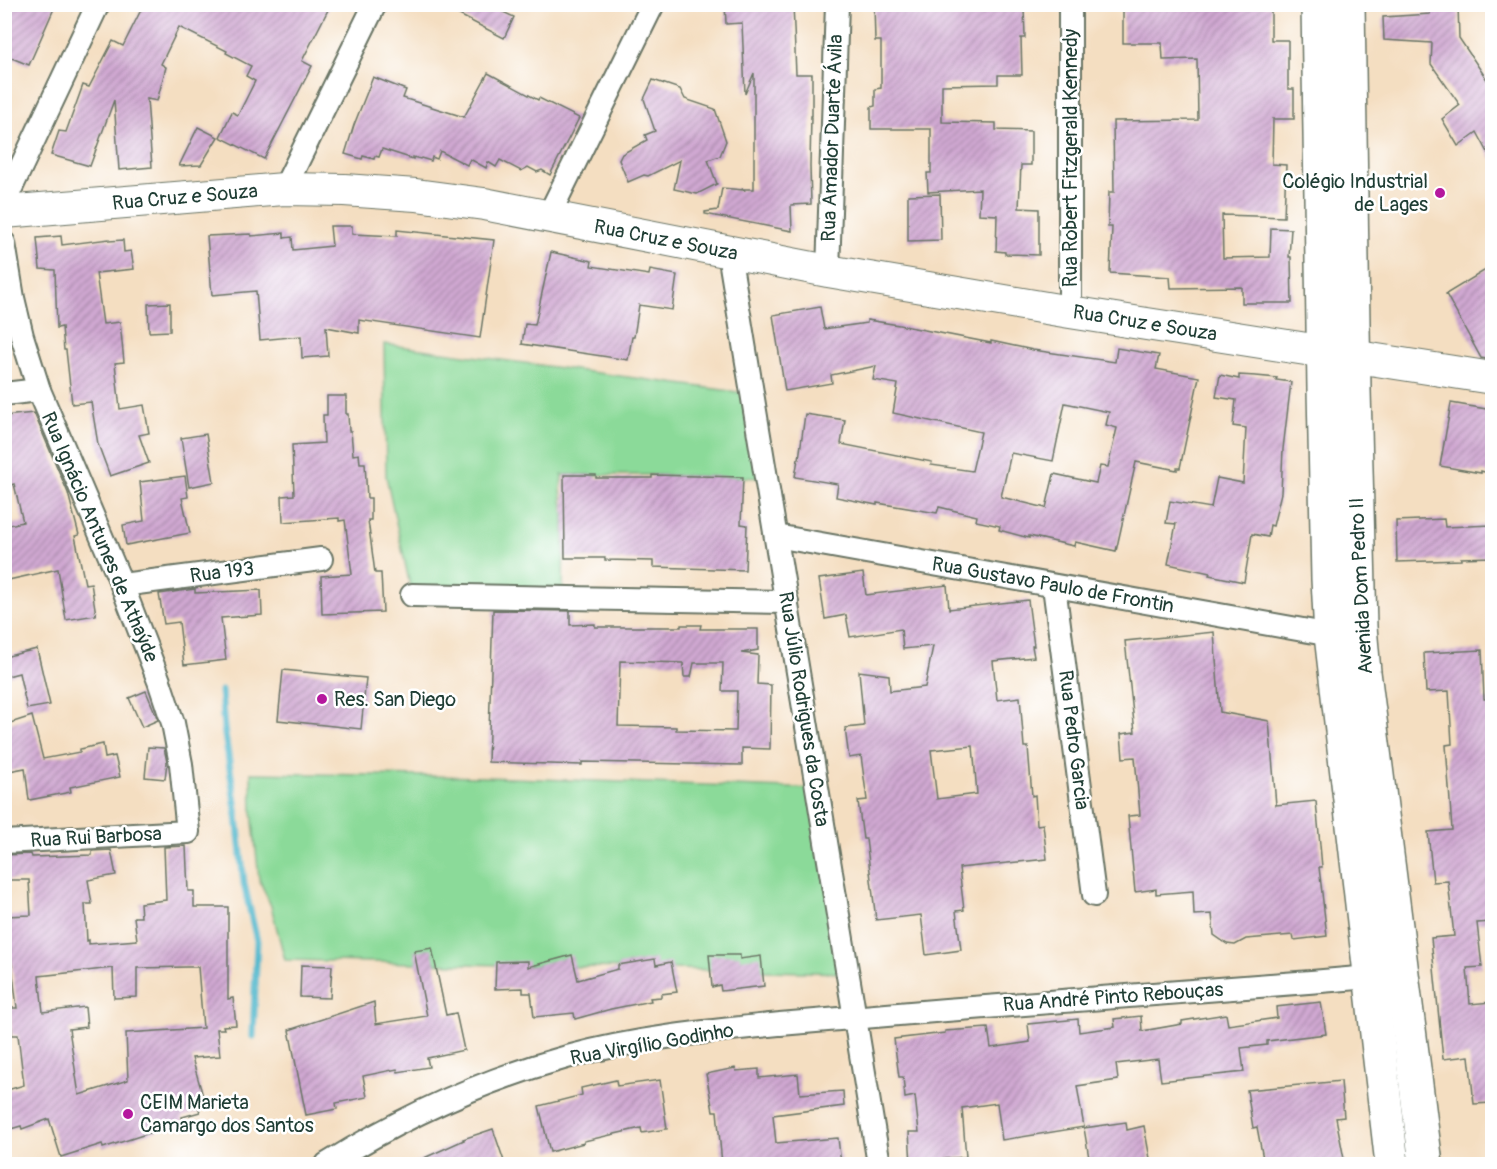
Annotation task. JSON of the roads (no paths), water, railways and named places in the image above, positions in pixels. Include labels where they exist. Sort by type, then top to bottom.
[{"type":"main road","name":"Avenida Dom Pedro II","points":[[1318,4],[1338,353],[1362,653],[1426,1164]]},
{"type":"main road","name":"Avenida Dom Pedro II","points":[[1348,4],[1338,353],[1328,579],[1331,635],[1392,1164]]},
{"type":"street","points":[[4,202],[98,4]]},
{"type":"street","points":[[284,189],[375,4]]},
{"type":"street","points":[[548,217],[653,4]]},
{"type":"street","name":"Rua Amador Duarte Ávila","points":[[828,272],[837,4]]},
{"type":"street","name":"Rua Robert Fitzgerald Kennedy","points":[[1070,4],[1070,312]]},
{"type":"street","name":"Rua Cruz e Souza","points":[[4,212],[284,189],[416,195],[484,204],[828,272],[1492,378]]},
{"type":"street","name":"Rua Ignácio Antunes de Athaýde","points":[[4,243],[22,336],[39,390],[122,585],[173,723],[182,764],[188,832]]},
{"type":"street","name":"Rua Júlio Rodrigues da Costa","points":[[729,253],[879,1164]]},
{"type":"street","points":[[4,394],[39,390]]},
{"type":"street","name":"Rua Gustavo Paulo de Frontin","points":[[776,536],[1331,635]]},
{"type":"street","name":"Rua 193","points":[[122,585],[321,559]]},
{"type":"street","name":"Rua Pedro Garcia","points":[[1054,586],[1094,895]]},
{"type":"street","points":[[412,595],[787,602]]},
{"type":"street","name":"Rua Rui Barbosa","points":[[4,842],[188,832]]},
{"type":"street","name":"Rua André Pinto Rebouças","points":[[855,1018],[1370,977]]},
{"type":"street","name":"Rua Virgílio Godinho","points":[[327,1164],[416,1115],[501,1078],[568,1057],[646,1040],[727,1029],[855,1018]]},
{"type":"waterway","points":[[221,691],[244,884],[257,941],[253,1036]]},
{"type":"place","name":"Colégio Industrial de Lages","points":[[1440,193]]},
{"type":"place","name":"Res. San Diego","points":[[322,699]]},
{"type":"place","name":"CEIM Marieta Camargo dos Santos","points":[[128,1114]]}]
